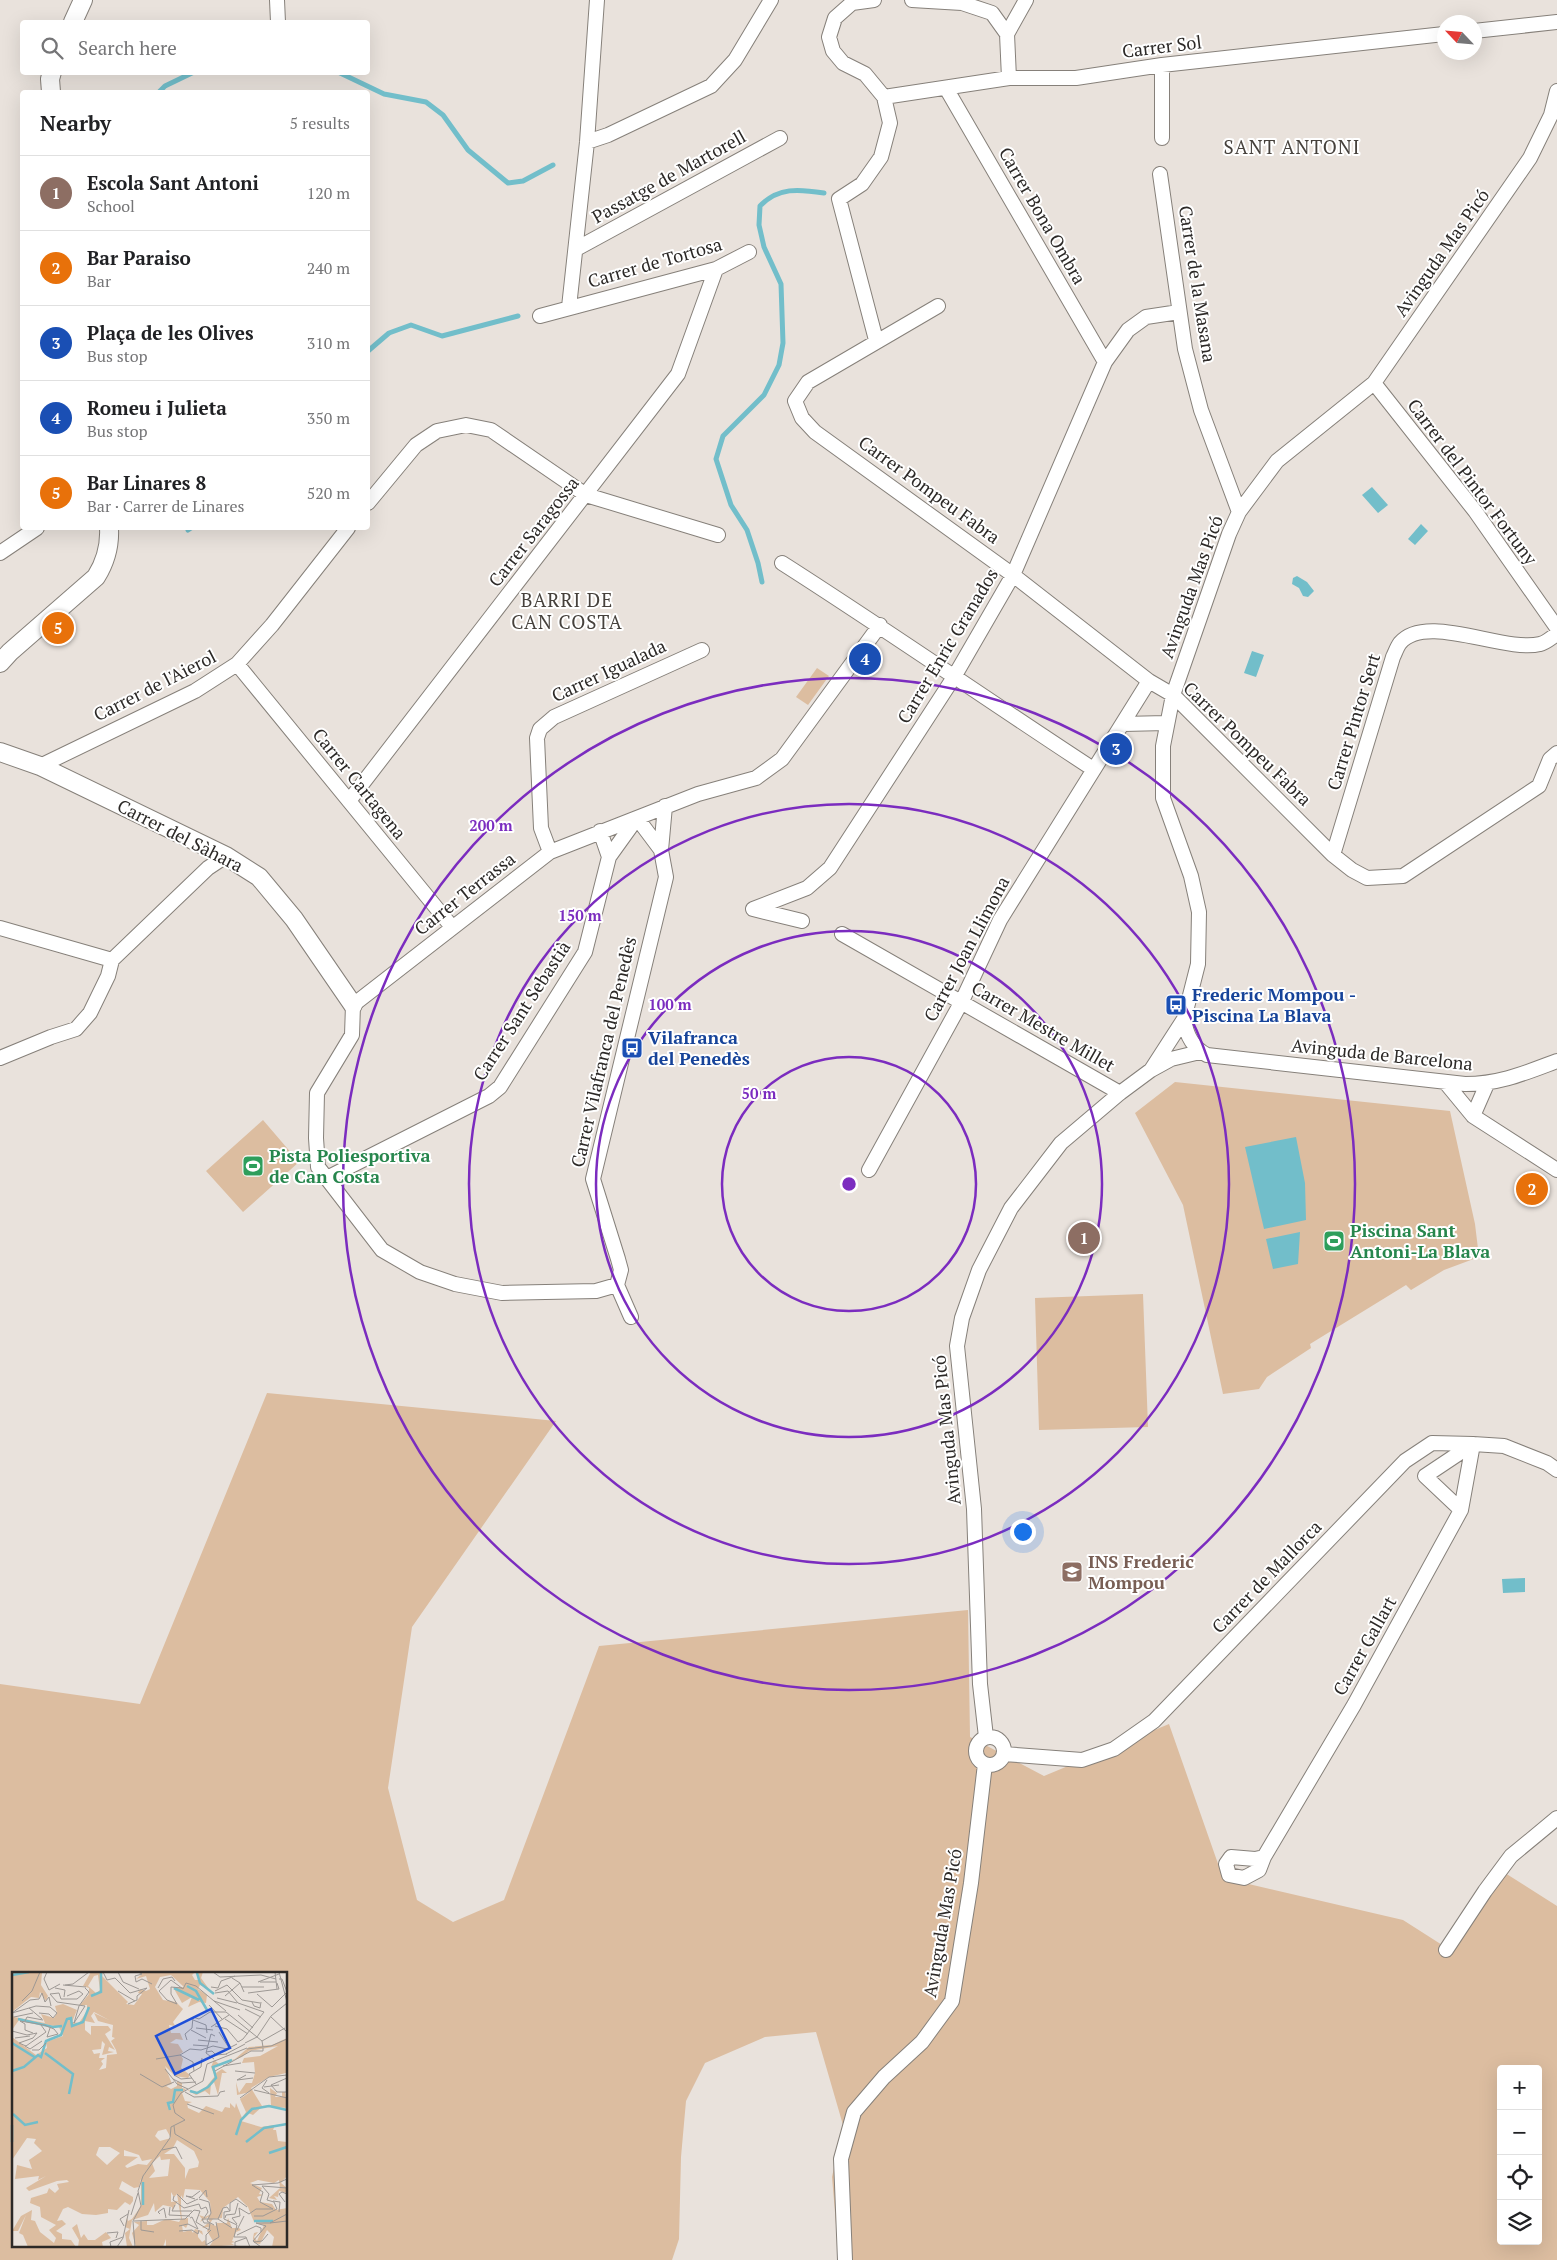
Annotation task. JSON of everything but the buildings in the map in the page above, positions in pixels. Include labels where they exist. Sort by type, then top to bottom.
[{"type":"street","points":[[74,20],[83,0]]},
{"type":"street","points":[[277,0],[278,20]]},
{"type":"street","name":"Carrer de Tortosa","points":[[570,307],[587,142],[597,0]]},
{"type":"street","points":[[587,142],[616,131],[711,86],[735,60],[771,0]]},
{"type":"street","points":[[874,0],[852,3],[836,18],[829,37],[833,51],[843,62],[865,74],[884,97],[890,123],[881,157],[862,184],[839,199],[876,340],[938,306]]},
{"type":"street","points":[[912,0],[962,3],[992,14],[1007,34]]},
{"type":"street","points":[[1009,78],[1007,34],[1026,0]]},
{"type":"street","points":[[1482,30],[1557,22]]},
{"type":"street","name":"Carrer Sol","points":[[884,97],[1009,78],[1076,78],[1162,65],[1437,35]]},
{"type":"street","points":[[1162,65],[1162,138]]},
{"type":"street","points":[[51,75],[51,90]]},
{"type":"street","name":"Carrer Bona Ombra","points":[[946,88],[1105,362]]},
{"type":"street","name":"Avinguda Mas Picó","points":[[1152,1070],[1184,1018],[1198,964],[1199,912],[1192,876],[1162,798],[1163,746],[1166,723],[1173,695],[1229,534],[1240,512],[1277,461],[1374,383],[1530,158],[1551,115],[1557,91]]},
{"type":"street","name":"Passatge de Martorell","points":[[576,249],[780,138]]},
{"type":"street","name":"Carrer de la Masana","points":[[1160,174],[1186,349],[1201,410],[1240,512]]},
{"type":"street","name":"Carrer de Tortosa","points":[[540,316],[716,269],[749,252]]},
{"type":"street","name":"Carrer Saragossa","points":[[349,801],[678,374],[716,269]]},
{"type":"street","name":"Carrer Enric Granados","points":[[802,921],[752,909],[807,888],[830,868],[954,677],[1013,575],[1105,362],[1128,330],[1146,317],[1179,312]]},
{"type":"street","name":"Carrer Pompeu Fabra","points":[[876,340],[808,382],[795,401],[802,418],[815,432],[1013,575],[1149,680],[1173,695],[1334,855],[1352,870],[1367,878],[1403,876],[1539,786],[1550,759],[1557,753]]},
{"type":"street","name":"Carrer del Pintor Fortuny","points":[[1374,383],[1475,511],[1557,628]]},
{"type":"street","points":[[370,501],[416,444],[437,431],[466,425],[491,430],[586,495],[718,535]]},
{"type":"street","points":[[0,553],[34,530]]},
{"type":"street","points":[[0,663],[10,652],[96,577],[103,565],[109,547],[109,530]]},
{"type":"street","name":"Carrer de l'Aierol","points":[[40,766],[195,691],[237,664],[272,625],[346,530]]},
{"type":"street","points":[[782,563],[880,625],[954,677],[1093,769]]},
{"type":"street","name":"Carrer Terrassa","points":[[354,1005],[550,852],[698,794],[756,778],[782,759],[880,625]]},
{"type":"street","name":"Carrer Pintor Sert","points":[[1334,855],[1393,657],[1400,643],[1416,634],[1436,630],[1513,644],[1541,644],[1557,634]]},
{"type":"street","name":"Carrer Igualada","points":[[550,852],[540,828],[536,738],[540,729],[554,717],[702,650]]},
{"type":"street","name":"Carrer Cartagena","points":[[237,664],[452,927]]},
{"type":"street","name":"Carrer Joan Llimona","points":[[869,1170],[962,1001],[1000,920],[1093,769],[1124,724],[1149,680]]},
{"type":"street","points":[[1124,724],[1166,723]]},
{"type":"street","name":"Carrer del Sàhara","points":[[0,752],[40,766],[226,856],[259,877],[294,919],[354,1005]]},
{"type":"street","name":"Carrer Vilafranca del Penedès","points":[[631,1317],[617,1285],[621,1270],[593,1179],[666,877],[661,850],[665,806]]},
{"type":"street","name":"Carrer Vilafranca del Penedès","points":[[637,818],[661,850]]},
{"type":"street","name":"Carrer Sant Sebastià","points":[[327,1178],[489,1096],[500,1087],[585,952],[609,857],[637,818]]},
{"type":"street","points":[[600,831],[609,857]]},
{"type":"street","points":[[0,1058],[76,1029],[90,1013],[108,976],[112,960],[208,868],[226,856]]},
{"type":"street","points":[[0,928],[112,960]]},
{"type":"street","name":"Carrer Mestre Millet","points":[[842,934],[1120,1093]]},
{"type":"street","points":[[354,1005],[352,1036],[318,1093],[316,1138],[318,1167],[382,1250],[420,1272],[455,1284],[502,1293],[596,1291],[617,1285]]},
{"type":"street","points":[[1184,1018],[1185,1032],[1200,1052]]},
{"type":"street","name":"Avinguda Mas Picó","points":[[845,2260],[841,2159],[854,2112],[884,2077],[922,2042],[952,2002],[971,1883],[985,1764],[978,1760],[976,1752],[979,1742],[986,1737],[980,1684],[974,1509],[957,1346],[962,1318],[979,1270],[1011,1208],[1061,1143],[1120,1093],[1152,1070],[1171,1059],[1200,1052]]},
{"type":"street","name":"Avinguda de Barcelona","points":[[1200,1052],[1207,1055],[1445,1082],[1487,1084],[1507,1080],[1557,1060]]},
{"type":"street","points":[[1445,1082],[1473,1116],[1557,1170]]},
{"type":"street","points":[[1473,1116],[1487,1084]]},
{"type":"street","name":"Carrer de Mallorca","points":[[1004,1754],[1082,1760],[1114,1749],[1154,1721],[1405,1461],[1432,1443],[1504,1446],[1547,1462],[1557,1470]]},
{"type":"street","points":[[1460,1510],[1425,1476],[1473,1444]]},
{"type":"street","name":"Carrer Gallart","points":[[1264,1857],[1354,1705],[1460,1510],[1473,1444]]},
{"type":"street","points":[[985,1764],[996,1764],[1004,1754],[1003,1746],[999,1740],[993,1737],[986,1737]]},
{"type":"street","points":[[1446,1950],[1511,1856],[1557,1818]]},
{"type":"shaded area","points":[[817,668],[829,676],[808,705],[796,697]]},
{"type":"shaded area","name":"Piscina Sant Antoni-La Blava","points":[[1175,1082],[1450,1111],[1475,1224],[1479,1257],[1444,1270],[1411,1290],[1406,1285],[1310,1344],[1311,1348],[1267,1377],[1259,1389],[1223,1394],[1183,1205],[1135,1113]]},
{"type":"shaded area","name":"Pista Poliesportiva de Can Costa","points":[[263,1120],[299,1162],[243,1212],[206,1171]]},
{"type":"shaded area","points":[[1143,1294],[1148,1427],[1039,1430],[1035,1298]]},
{"type":"shaded area","points":[[267,1393],[556,1421],[412,1627],[388,1788],[417,1900],[453,1922],[504,1900],[599,1646],[968,1610],[970,1737],[1044,1776],[1169,1724],[1223,1878],[1403,1920],[1450,1950],[1505,1873],[1557,1906],[1557,2260],[839,2260],[832,2177],[843,2125],[816,2032],[765,2037],[705,2063],[686,2101],[681,2157],[679,2239],[672,2260],[0,2260],[0,1684],[140,1704]]},
{"type":"water","points":[[1372,487],[1388,505],[1378,513],[1362,495]]},
{"type":"water","points":[[1421,524],[1428,531],[1415,545],[1408,539]]},
{"type":"water","points":[[1297,576],[1307,582],[1314,591],[1308,597],[1303,596],[1299,588],[1292,584],[1293,578]]},
{"type":"water","points":[[1252,651],[1264,655],[1256,677],[1244,673]]},
{"type":"water","points":[[1296,1137],[1305,1183],[1306,1220],[1264,1229],[1245,1147]]},
{"type":"water","points":[[1300,1232],[1298,1264],[1273,1269],[1266,1239]]},
{"type":"water","points":[[1525,1578],[1525,1592],[1503,1593],[1502,1579]]},
{"type":"waterway","points":[[161,90],[165,86],[188,75]]},
{"type":"waterway","points":[[344,75],[384,94],[426,102],[443,115],[468,150],[508,183],[523,181],[553,165]]},
{"type":"waterway","points":[[762,582],[747,530],[731,505],[716,459],[723,436],[764,395],[779,365],[783,343],[781,284],[764,247],[759,225],[760,206],[774,195],[782,192],[798,190],[824,193]]},
{"type":"waterway","points":[[370,349],[389,333],[411,325],[442,336],[518,316]]},
{"type":"place","name":"Bar Linares 8","points":[[58,628]]},
{"type":"place","name":"Romeu i Julieta","points":[[865,659]]},
{"type":"place","name":"Plaça de les Olives","points":[[1116,749]]},
{"type":"place","name":"Frederic Mompou - Piscina La Blava","points":[[1176,1005]]},
{"type":"place","name":"Vilafranca del Penedès","points":[[632,1048]]},
{"type":"place","name":"Pista Poliesportiva de Can Costa","points":[[253,1166]]},
{"type":"place","name":"Bar Paraiso","points":[[1532,1189]]},
{"type":"place","name":"Escola Sant Antoni","points":[[1084,1238]]},
{"type":"place","name":"Piscina Sant Antoni-La Blava","points":[[1334,1241]]},
{"type":"place","name":"INS Frederic Mompou","points":[[1072,1572]]},
{"type":"district","name":"SANT ANTONI","points":[[1292,147]]},
{"type":"district","name":"BARRI DE CAN COSTA","points":[[567,611]]}]
